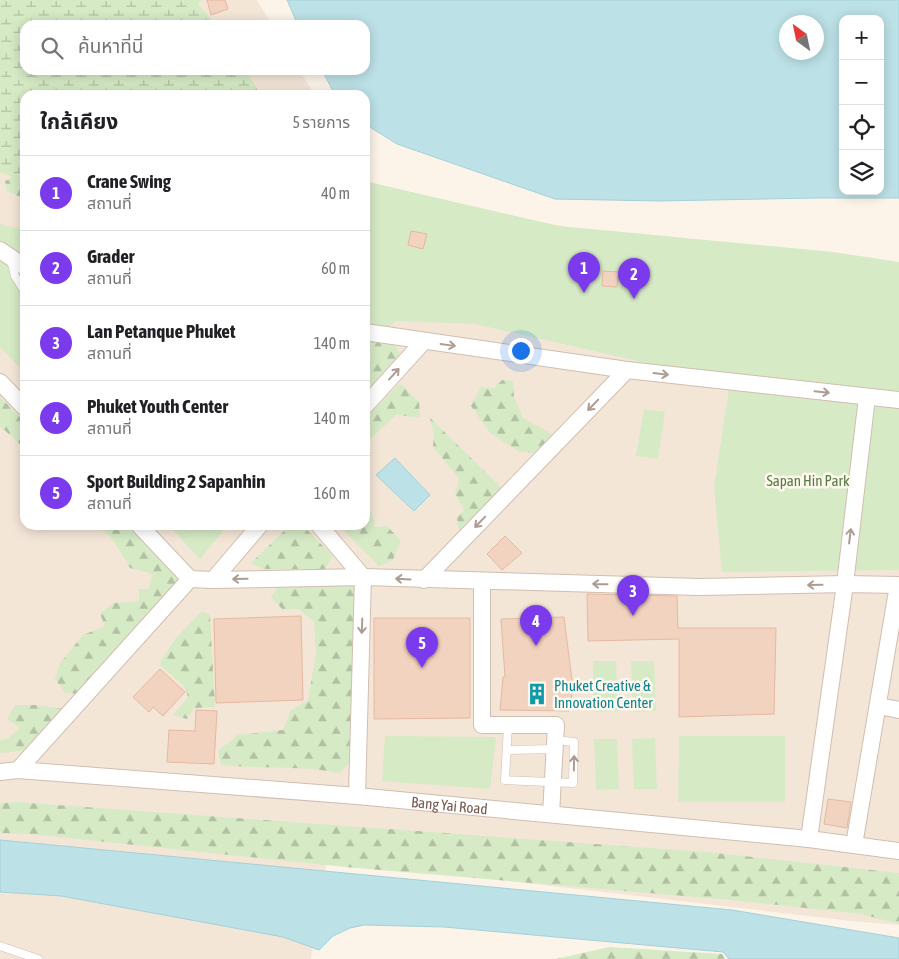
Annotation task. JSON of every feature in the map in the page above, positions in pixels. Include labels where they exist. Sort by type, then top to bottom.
[{"type":"street","points":[[5,254],[20,264]]},
{"type":"street","points":[[370,333],[627,370],[899,400]]},
{"type":"street","points":[[370,400],[424,341]]},
{"type":"street","points":[[424,580],[627,370]]},
{"type":"street","points":[[0,382],[20,403]]},
{"type":"street","points":[[809,839],[845,584],[867,397]]},
{"type":"street","points":[[143,530],[190,578],[212,580],[363,577],[699,587],[845,584],[899,585],[854,845]]},
{"type":"street","points":[[212,580],[256,530]]},
{"type":"street","points":[[323,530],[363,577],[357,796]]},
{"type":"street","points":[[18,770],[190,578]]},
{"type":"street","points":[[482,581],[482,726],[556,725],[551,814]]},
{"type":"street","points":[[878,706],[899,710]]},
{"type":"street","name":"Bang Yai Road","points":[[0,772],[18,770],[357,796],[809,839],[899,851]]},
{"type":"lane","points":[[5,254],[20,284]]},
{"type":"lane","points":[[508,725],[505,780],[553,782]]},
{"type":"lane","points":[[507,750],[555,745]]},
{"type":"lane","points":[[0,946],[38,959]]},
{"type":"shaded area","points":[[0,0],[257,0],[269,20],[20,20],[20,75],[302,75],[312,90],[20,90],[20,530],[370,530],[370,182],[511,216],[899,293],[899,925],[327,860],[311,959],[0,959]]},
{"type":"green space","points":[[0,0],[201,0],[198,4],[212,20],[20,20],[20,75],[249,75],[258,90],[20,90],[20,180],[0,172]]},
{"type":"green space","points":[[14,177],[20,180],[20,197],[7,191],[5,181]]},
{"type":"green space","name":"Sapan Hin Park","points":[[370,182],[559,226],[833,252],[899,262],[899,570],[722,572],[714,487],[730,382],[475,324],[395,321],[370,351]]},
{"type":"green space","points":[[0,224],[20,229],[20,368],[0,347]]},
{"type":"green space","points":[[370,341],[395,345],[400,354],[370,387]]},
{"type":"green space","points":[[502,380],[513,381],[514,397],[523,418],[556,436],[542,453],[520,452],[491,434],[471,406],[481,387],[494,388]]},
{"type":"green space","points":[[400,383],[419,402],[420,417],[397,414],[370,439],[370,414]]},
{"type":"green space","points":[[0,397],[20,417],[20,444],[0,426]]},
{"type":"green space","points":[[644,409],[665,412],[658,459],[636,456]]},
{"type":"green space","points":[[430,418],[502,488],[459,531],[457,518],[464,510],[455,494],[459,479],[433,447],[434,434]]},
{"type":"green space","points":[[370,510],[375,527],[387,526],[401,541],[393,560],[379,566],[343,530],[370,530]]},
{"type":"green space","points":[[103,530],[134,530],[183,579],[80,694],[65,693],[55,679],[60,663],[83,635],[105,626],[100,614],[113,603],[139,601],[139,589],[149,589],[152,574],[130,568],[111,537]]},
{"type":"green space","points":[[173,530],[224,530],[200,559]]},
{"type":"green space","points":[[307,530],[333,556],[325,569],[263,569],[251,563],[284,531]]},
{"type":"green space","points":[[356,583],[352,760],[340,773],[310,769],[221,765],[218,751],[238,735],[283,730],[291,710],[308,700],[316,653],[314,622],[299,609],[282,609],[271,597],[277,588]]},
{"type":"green space","points":[[202,611],[210,615],[215,707],[194,708],[187,719],[173,715],[188,697],[185,687],[159,664],[175,639]]},
{"type":"green space","points":[[593,661],[616,661],[618,711],[594,712]]},
{"type":"green space","points":[[631,661],[654,661],[656,711],[633,712]]},
{"type":"green space","points":[[15,705],[37,705],[64,709],[28,750],[0,753],[0,740],[7,739],[20,728],[7,719]]},
{"type":"green space","points":[[385,736],[496,737],[490,789],[382,781]]},
{"type":"green space","points":[[679,736],[785,736],[785,802],[678,802]]},
{"type":"green space","points":[[655,738],[657,789],[634,789],[632,739]]},
{"type":"green space","points":[[594,739],[617,739],[619,789],[596,790]]},
{"type":"green space","points":[[16,802],[706,852],[899,873],[899,924],[861,914],[731,900],[345,867],[30,834],[0,833],[0,803]]},
{"type":"green space","points":[[609,947],[722,954],[725,959],[556,959]]},
{"type":"water","points":[[287,0],[899,0],[899,198],[659,201],[555,199],[397,144],[370,127],[370,90],[332,90],[325,75],[370,75],[370,20],[296,20]]},
{"type":"water","points":[[395,458],[430,495],[414,511],[376,475]]},
{"type":"water","points":[[0,840],[732,910],[899,938],[899,959],[729,959],[723,952],[444,927],[364,925],[350,928],[333,936],[319,950],[283,937],[61,896],[0,892]]},
{"type":"building","points":[[207,0],[225,0],[228,9],[211,15]]},
{"type":"building","points":[[411,231],[427,234],[423,249],[408,245]]},
{"type":"building","points":[[603,271],[619,272],[617,287],[602,286]]},
{"type":"building","points":[[505,536],[522,553],[502,570],[487,554]]},
{"type":"building","points":[[587,594],[677,596],[678,628],[776,628],[774,714],[679,717],[679,639],[588,641]]},
{"type":"building","points":[[301,616],[303,700],[216,703],[214,619]]},
{"type":"building","points":[[564,617],[573,688],[569,711],[500,710],[503,677],[505,677],[501,619]]},
{"type":"building","points":[[374,618],[470,618],[470,718],[374,719]]},
{"type":"building","points":[[160,669],[185,692],[163,716],[153,707],[149,712],[133,697]]},
{"type":"building","points":[[196,710],[217,711],[214,764],[167,762],[169,730],[195,731]]},
{"type":"building","points":[[828,799],[851,802],[847,828],[824,824]]},
{"type":"place","name":"Crane Swing","points":[[584,293]]},
{"type":"place","name":"Grader","points":[[634,299]]},
{"type":"place","name":"Lan Petanque Phuket","points":[[633,616]]},
{"type":"place","name":"Phuket Youth Center","points":[[536,646]]},
{"type":"place","name":"Sport Building 2 Sapanhin","points":[[422,668]]},
{"type":"place","name":"Phuket Creative & Innovation Center","points":[[537,694]]}]
